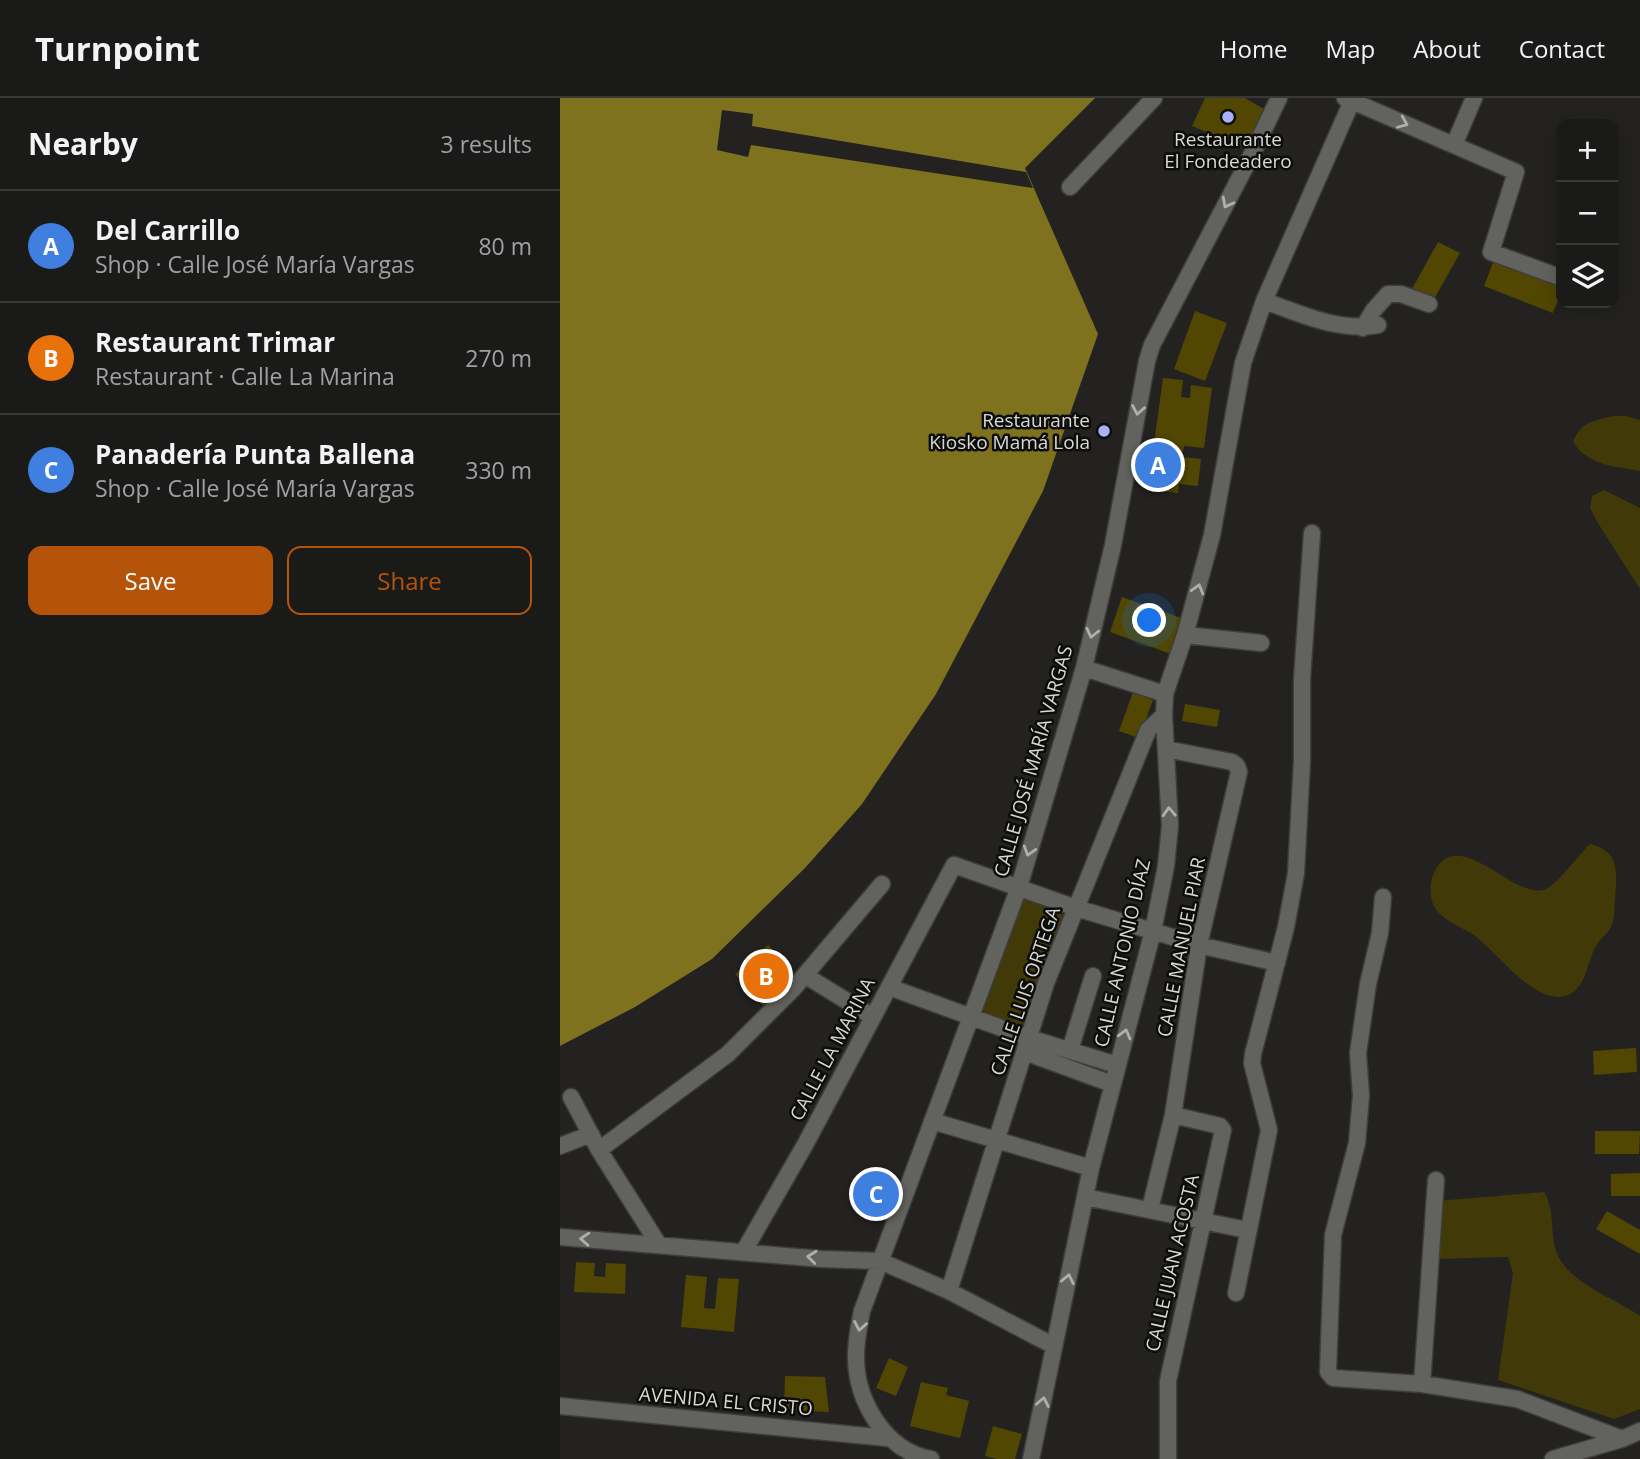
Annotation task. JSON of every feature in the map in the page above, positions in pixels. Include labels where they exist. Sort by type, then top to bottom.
[{"type":"street","points":[[1070,187],[1154,98]]},
{"type":"street","name":"CALLE JOSÉ MARÍA VARGAS","points":[[887,1438],[858,1381],[856,1357],[862,1311],[1019,887],[1084,668],[1152,345],[1279,98]]},
{"type":"street","points":[[1454,145],[1474,98]]},
{"type":"street","points":[[1348,99],[1516,172],[1491,252],[1556,276]]},
{"type":"street","name":"CALLE ANTONIO DÍAZ","points":[[1031,1459],[1091,1168],[1153,931],[1166,866],[1170,827],[1165,694],[1185,635],[1212,535],[1242,363],[1264,301],[1348,99]]},
{"type":"street","points":[[1264,301],[1328,324],[1371,326],[1373,311],[1388,294],[1401,294],[1429,304]]},
{"type":"street","points":[[1236,1293],[1269,1130],[1252,1063],[1253,1054],[1277,963],[1296,873],[1302,761],[1302,678],[1312,533]]},
{"type":"street","points":[[1185,635],[1261,643]]},
{"type":"street","points":[[1084,668],[1165,694]]},
{"type":"street","name":"CALLE LUIS ORTEGA","points":[[949,1291],[1046,983],[1148,730],[1164,715]]},
{"type":"street","name":"CALLE MANUEL PIAR","points":[[1150,1209],[1173,1115],[1199,945],[1239,772],[1232,762],[1166,749]]},
{"type":"street","name":"CALLE LA MARINA","points":[[744,1251],[806,1143],[954,865],[1019,887]]},
{"type":"street","points":[[599,1150],[728,1054],[806,976],[882,884]]},
{"type":"street","points":[[1019,887],[1076,908],[1199,945],[1277,963]]},
{"type":"street","points":[[1383,897],[1380,933],[1368,984],[1358,1053],[1360,1096],[1357,1143],[1333,1235],[1328,1372],[1333,1378],[1422,1384],[1517,1399],[1622,1439]]},
{"type":"street","points":[[806,976],[873,1017]]},
{"type":"street","points":[[1069,1050],[1093,976]]},
{"type":"street","points":[[889,987],[972,1016],[1112,1084]]},
{"type":"street","points":[[1027,1045],[1069,1050],[1117,1065]]},
{"type":"street","points":[[571,1097],[599,1150],[659,1245]]},
{"type":"street","name":"CALLE JUAN ACOSTA","points":[[1168,1459],[1168,1381],[1223,1130],[1220,1126],[1173,1115]]},
{"type":"street","points":[[932,1121],[1091,1168]]},
{"type":"street","points":[[560,1146],[590,1134]]},
{"type":"street","points":[[1422,1384],[1436,1180]]},
{"type":"street","points":[[1085,1197],[1247,1230]]},
{"type":"street","points":[[560,1237],[822,1259],[880,1261],[949,1291],[1054,1346]]},
{"type":"street","name":"AVENIDA EL CRISTO","points":[[560,1406],[887,1438]]},
{"type":"street","points":[[1553,1459],[1622,1439],[1640,1431]]},
{"type":"street","points":[[887,1438],[931,1459]]},
{"type":"shaded area","points":[[560,98],[1095,98],[1025,168],[1098,334],[1043,491],[936,694],[862,804],[805,868],[712,959],[635,1007],[560,1046]]},
{"type":"shaded area","points":[[1613,416],[1640,420],[1640,471],[1594,460],[1579,450],[1573,442],[1584,426]]},
{"type":"shaded area","points":[[1604,490],[1640,508],[1640,589],[1590,508],[1592,496]]},
{"type":"shaded area","points":[[1590,844],[1607,852],[1614,864],[1614,918],[1611,928],[1596,946],[1580,985],[1567,996],[1546,995],[1535,989],[1479,939],[1442,916],[1432,901],[1432,877],[1446,858],[1464,857],[1476,861],[1525,888],[1536,891],[1551,886]]},
{"type":"shaded area","points":[[1023,898],[1065,916],[1022,1026],[982,1011]]},
{"type":"shaded area","points":[[1544,1192],[1550,1206],[1556,1251],[1562,1262],[1581,1281],[1640,1316],[1640,1409],[1614,1419],[1498,1380],[1513,1273],[1508,1257],[1436,1259],[1437,1201]]},
{"type":"pier","points":[[722,110],[753,114],[752,126],[1026,172],[1033,188],[751,145],[748,157],[717,150]]},
{"type":"building","name":"Restaurante El Fondeadero","points":[[1205,98],[1245,98],[1264,109],[1245,148],[1192,126]]},
{"type":"building","points":[[1438,242],[1460,253],[1433,301],[1412,289]]},
{"type":"building","points":[[1494,260],[1556,285],[1556,306],[1553,313],[1484,286]]},
{"type":"building","points":[[1195,311],[1227,323],[1205,381],[1174,369]]},
{"type":"building","points":[[1163,378],[1183,380],[1181,397],[1190,398],[1191,385],[1212,388],[1204,448],[1184,446],[1182,457],[1201,459],[1198,486],[1179,484],[1178,493],[1161,491],[1162,481],[1139,478],[1143,450],[1153,451]]},
{"type":"building","points":[[1122,597],[1184,619],[1171,654],[1110,632]]},
{"type":"building","points":[[1133,692],[1153,700],[1139,738],[1119,731]]},
{"type":"building","points":[[1185,704],[1220,710],[1217,727],[1182,721]]},
{"type":"building","points":[[768,945],[798,978],[765,1008],[735,974]]},
{"type":"building","points":[[1636,1048],[1637,1072],[1594,1075],[1593,1051]]},
{"type":"building","points":[[1595,1131],[1640,1131],[1639,1154],[1595,1154]]},
{"type":"building","points":[[1640,1173],[1640,1196],[1611,1196],[1611,1174]]},
{"type":"building","points":[[1607,1211],[1640,1230],[1640,1254],[1596,1229]]},
{"type":"building","points":[[576,1262],[595,1263],[594,1276],[605,1277],[606,1263],[626,1264],[625,1294],[574,1292]]},
{"type":"building","points":[[686,1275],[707,1277],[704,1308],[715,1309],[718,1278],[739,1279],[734,1332],[681,1327]]},
{"type":"building","points":[[889,1358],[908,1367],[896,1396],[876,1388]]},
{"type":"building","points":[[785,1376],[825,1377],[829,1412],[784,1410]]},
{"type":"building","points":[[921,1382],[948,1388],[946,1395],[969,1401],[960,1438],[910,1426]]},
{"type":"building","points":[[993,1426],[1022,1434],[1015,1459],[985,1456]]},
{"type":"place","name":"Restaurante El Fondeadero","points":[[1228,117]]},
{"type":"place","name":"Restaurante Kiosko Mamá Lola","points":[[1104,431]]},
{"type":"place","name":"Del Carrillo","points":[[1158,465]]},
{"type":"place","name":"Restaurant Trimar","points":[[766,976]]},
{"type":"place","name":"Panadería Punta Ballena","points":[[876,1194]]}]
